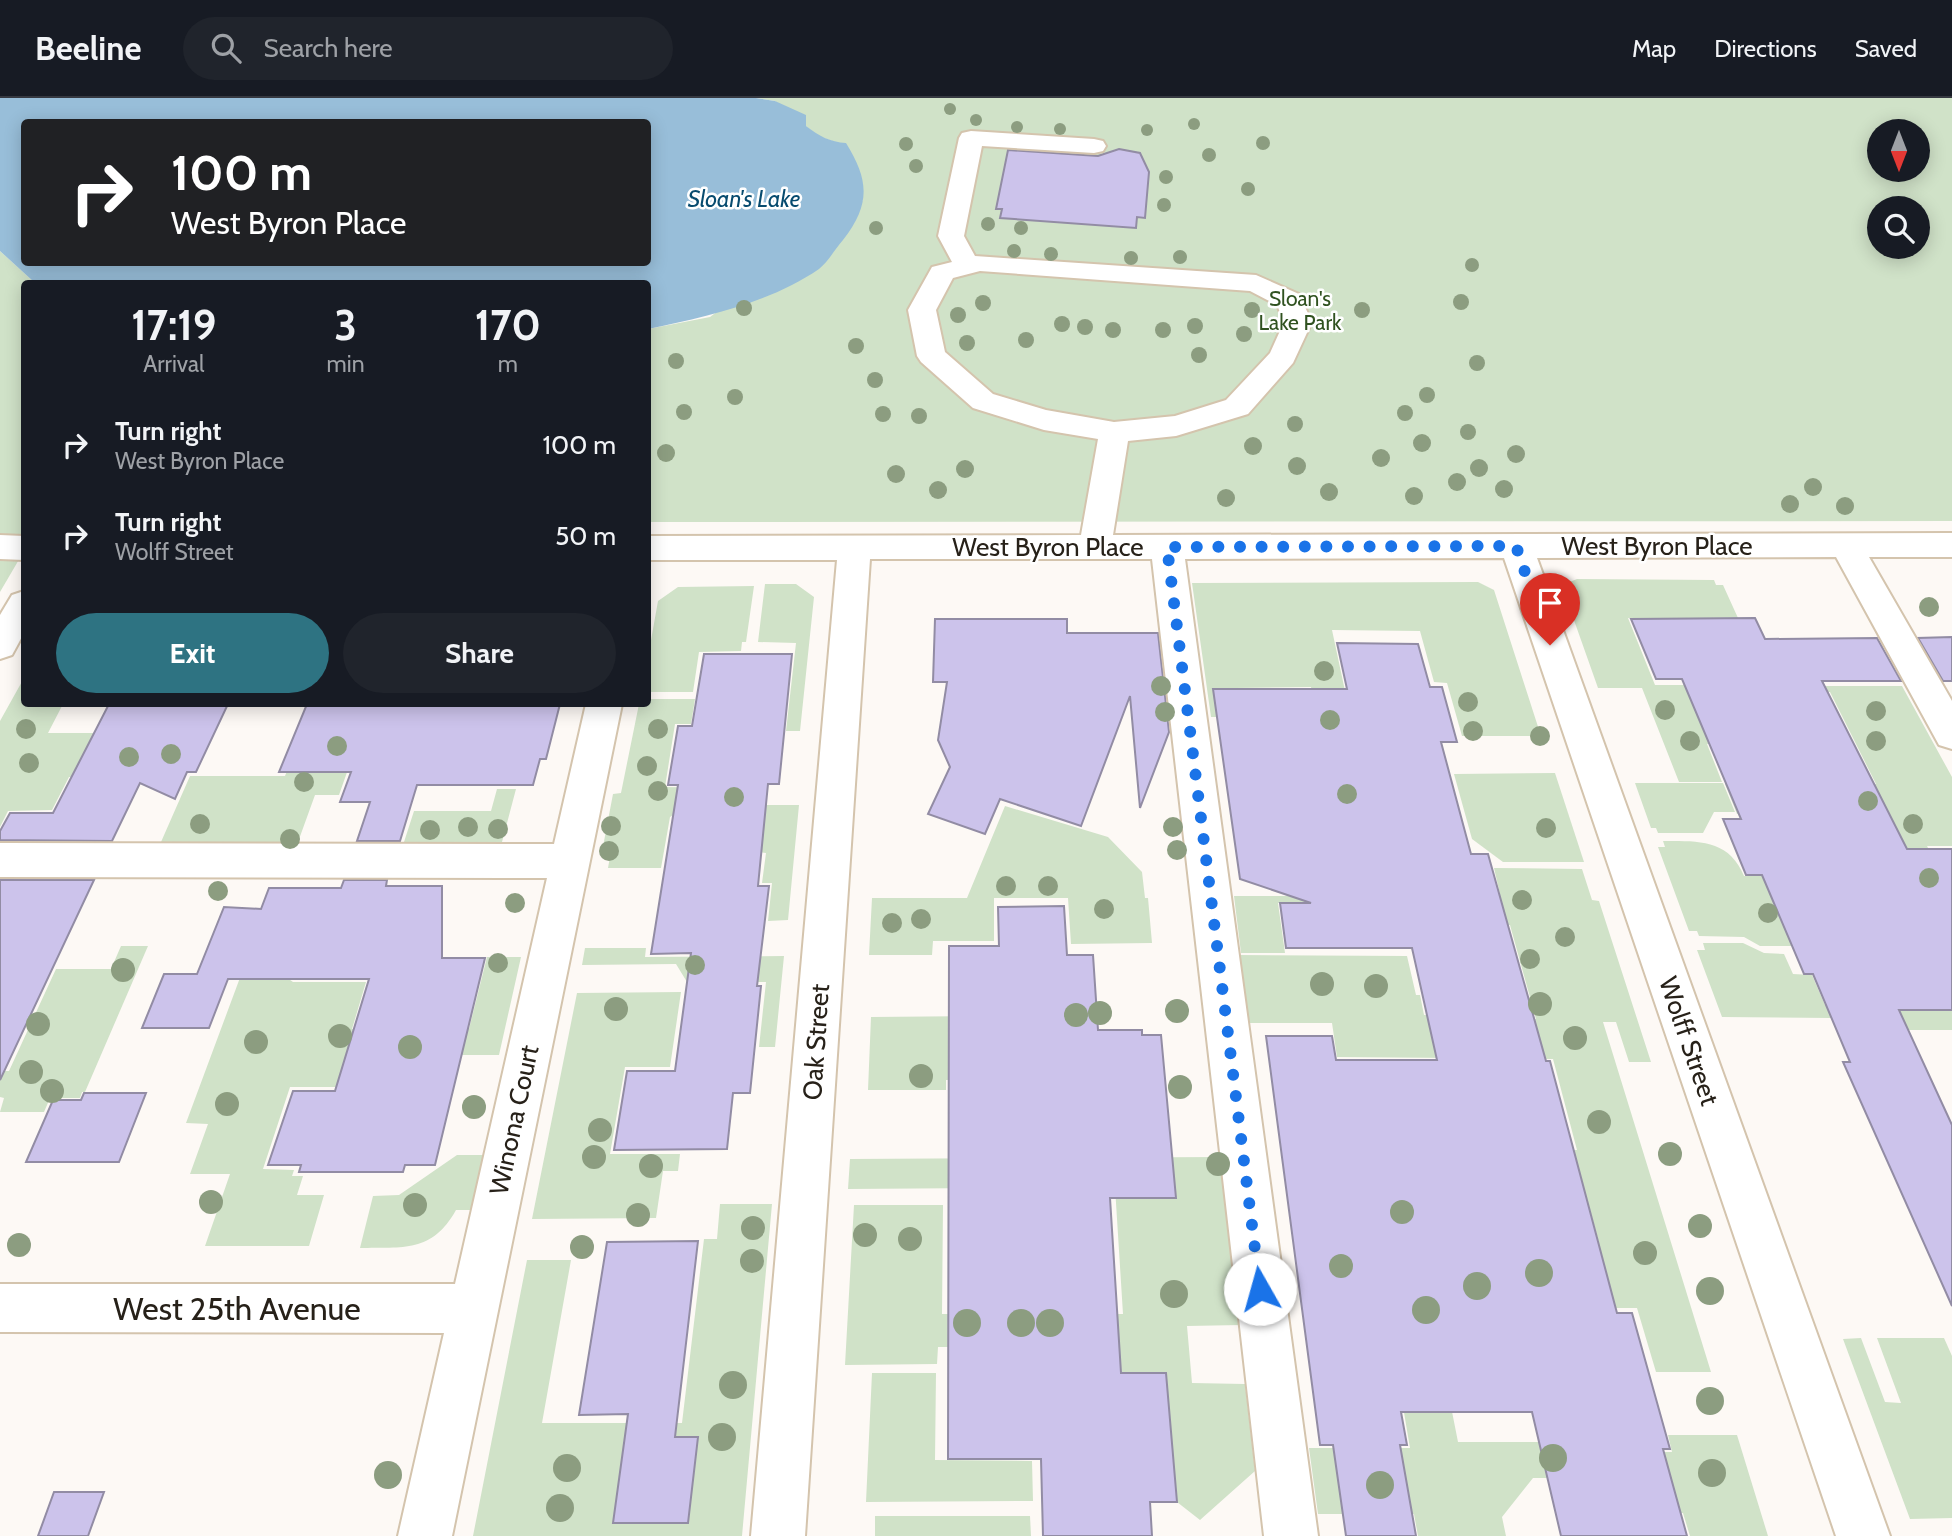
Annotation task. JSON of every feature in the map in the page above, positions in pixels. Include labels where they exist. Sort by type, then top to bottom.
[{"type":"street","points":[[967,266],[951,236],[971,138],[1094,146]]},
{"type":"street","points":[[979,263],[1256,283],[1289,300],[1298,321],[1283,357],[1237,407],[1176,426],[1114,432],[1044,420],[983,401],[931,356],[922,310],[942,273],[979,263]]},
{"type":"street","points":[[1095,547],[1114,432]]},
{"type":"street","name":"West Byron Place","points":[[651,548],[1952,545]]},
{"type":"street","name":"Wolff Street","points":[[1516,546],[1863,1536]]},
{"type":"street","points":[[1846,546],[1952,734]]},
{"type":"street","points":[[0,547],[21,548]]},
{"type":"street","name":"Oak Street","points":[[778,1536],[854,547]]},
{"type":"street","points":[[1167,547],[1291,1536]]},
{"type":"street","points":[[0,645],[21,609]]},
{"type":"street","name":"Winona Court","points":[[425,1536],[603,707]]},
{"type":"street","points":[[0,860],[570,861]]},
{"type":"street","name":"West 25th Avenue","points":[[0,1308],[474,1309]]},
{"type":"green space","name":"Sloan's Lake Park","points":[[756,98],[1952,98],[1952,521],[651,522],[651,328],[710,317],[863,200],[863,184],[835,142],[818,136],[775,101]]},
{"type":"green space","points":[[0,251],[32,280],[21,280],[21,556],[0,592]]},
{"type":"green space","points":[[1577,579],[1714,580],[1716,585],[1723,585],[1738,618],[1628,618],[1655,685],[1792,685],[1722,743],[1707,744],[1722,782],[1679,782],[1642,688],[1598,688],[1564,592],[1567,583]]},
{"type":"green space","points":[[1478,582],[1494,590],[1541,736],[1462,736],[1447,683],[1434,682],[1420,631],[1332,630],[1348,705],[1332,790],[1311,687],[1235,688],[1240,717],[1211,717],[1192,583]]},
{"type":"green space","points":[[765,584],[796,584],[814,597],[800,731],[786,731],[796,643],[758,642]]},
{"type":"green space","points":[[754,586],[746,642],[742,642],[741,651],[699,652],[693,692],[651,692],[651,640],[658,601],[678,587]]},
{"type":"green space","points":[[21,683],[21,707],[61,707],[48,733],[205,733],[187,772],[69,777],[52,810],[8,811],[0,827],[0,721]]},
{"type":"green space","points":[[1795,686],[1902,686],[1952,777],[1952,846],[1927,846],[1952,895],[1857,814],[1737,814],[1725,784],[1876,784],[1830,692],[1798,692]]},
{"type":"green space","points":[[651,699],[695,699],[691,724],[675,724],[665,787],[714,788],[670,817],[661,868],[608,868],[610,857],[601,857],[613,794],[621,793],[638,707],[651,707]]},
{"type":"green space","points":[[299,741],[358,741],[339,795],[315,795],[298,842],[161,842],[190,776],[285,776]]},
{"type":"green space","points":[[1555,773],[1584,862],[1503,862],[1472,839],[1454,774]]},
{"type":"green space","points":[[1635,783],[1723,783],[1735,812],[1714,812],[1703,833],[1658,833],[1656,828],[1651,828]]},
{"type":"green space","points":[[497,789],[516,789],[502,842],[404,842],[414,811],[491,811]]},
{"type":"green space","points":[[764,805],[799,805],[788,920],[768,921],[772,883],[762,883],[766,853],[759,852]]},
{"type":"green space","points":[[1005,806],[1108,837],[1142,872],[1145,898],[1148,898],[1152,943],[1071,944],[1068,898],[994,898],[994,941],[933,941],[932,955],[869,955],[872,898],[967,898]]},
{"type":"green space","points":[[1663,841],[1711,845],[1730,855],[1744,876],[1764,876],[1796,946],[1760,946],[1744,937],[1699,936],[1697,931],[1689,931],[1658,847],[1665,847]]},
{"type":"green space","points":[[1494,868],[1582,869],[1592,900],[1599,901],[1651,1062],[1629,1062],[1616,1022],[1603,1022],[1711,1372],[1656,1372],[1637,1308],[1460,1308],[1486,1242],[1599,1243],[1577,1162],[1470,1149],[1577,1150],[1553,1059],[1456,1059],[1446,1018],[1536,1019],[1510,925],[1424,924],[1406,941],[1408,949],[1353,948],[1344,902],[1384,894],[1500,894]]},
{"type":"green space","points":[[1234,896],[1315,896],[1316,903],[1278,903],[1285,953],[1241,953]]},
{"type":"green space","points":[[1703,943],[1743,943],[1764,953],[1784,954],[1793,974],[1812,975],[1825,1005],[1839,1006],[1841,1011],[1952,1011],[1952,1030],[1837,1030],[1831,1018],[1722,1017],[1697,950],[1705,950]]},
{"type":"green space","points":[[121,946],[148,946],[85,1092],[82,1092],[80,1098],[50,1098],[44,1112],[0,1112],[4,1098],[0,1097],[0,1071],[9,1071],[56,969],[111,969]]},
{"type":"green space","points":[[585,948],[646,948],[645,957],[784,956],[775,1047],[759,1047],[766,982],[687,982],[676,964],[582,965]]},
{"type":"green space","points":[[1237,955],[1407,956],[1416,995],[1420,995],[1424,1015],[1443,1015],[1453,1058],[1337,1057],[1332,1023],[1246,1023]]},
{"type":"green space","points":[[487,957],[521,957],[499,1055],[353,1055],[344,1087],[290,1087],[263,1169],[294,1170],[292,1176],[303,1176],[297,1195],[324,1195],[309,1246],[205,1246],[230,1174],[190,1174],[208,1124],[186,1123],[241,975],[283,975],[293,982],[366,982],[352,1029],[469,1029]]},
{"type":"green space","points":[[681,992],[670,1067],[625,1067],[610,1154],[680,1154],[678,1171],[663,1171],[656,1218],[532,1219],[577,993]]},
{"type":"green space","points":[[982,1016],[983,1079],[946,1080],[946,1090],[868,1090],[871,1017]]},
{"type":"green space","points":[[457,1155],[485,1155],[473,1210],[456,1210],[437,1234],[415,1245],[360,1248],[373,1196],[399,1195]]},
{"type":"green space","points":[[1221,1157],[1241,1325],[1187,1326],[1192,1383],[1245,1384],[1255,1471],[1200,1520],[1177,1502],[1166,1373],[1055,1373],[1056,1347],[938,1347],[937,1364],[845,1365],[854,1205],[943,1205],[942,1314],[1123,1314],[1115,1187],[848,1189],[850,1159]]},
{"type":"green space","points":[[720,1204],[772,1204],[742,1536],[473,1536],[527,1260],[571,1260],[542,1423],[682,1423],[704,1239],[717,1239]]},
{"type":"green space","points":[[1861,1338],[1885,1402],[1901,1403],[1877,1338],[1944,1338],[1952,1356],[1952,1518],[1910,1519],[1843,1339]]},
{"type":"green space","points":[[1397,1371],[1444,1371],[1458,1442],[1589,1442],[1648,1478],[1533,1478],[1502,1517],[1506,1536],[1418,1536],[1414,1514],[1318,1514],[1309,1448],[1410,1448]]},
{"type":"green space","points":[[872,1373],[936,1373],[935,1460],[1032,1461],[1033,1501],[866,1502]]},
{"type":"green space","points":[[1668,1435],[1737,1435],[1768,1536],[1690,1536],[1683,1513],[1661,1513],[1644,1452],[1672,1452]]},
{"type":"green space","points":[[875,1516],[1030,1516],[1031,1536],[875,1536]]},
{"type":"water","name":"Sloan's Lake","points":[[0,98],[756,98],[775,101],[806,115],[806,126],[811,130],[830,140],[846,143],[863,180],[864,192],[859,215],[819,269],[758,300],[714,314],[651,328],[651,280],[32,280],[0,251]]},
{"type":"building","points":[[1119,149],[1140,153],[1149,172],[1145,218],[1137,217],[1136,228],[1000,218],[1002,209],[996,209],[1008,150],[1098,156]]},
{"type":"building","points":[[1755,618],[1765,639],[1877,638],[1901,681],[1822,681],[1907,849],[1952,849],[1952,1010],[1899,1010],[1952,1125],[1952,1306],[1843,1062],[1850,1062],[1813,974],[1804,974],[1762,875],[1746,875],[1723,819],[1741,819],[1682,679],[1656,679],[1631,619]]},
{"type":"building","points":[[935,619],[1067,619],[1067,633],[1158,633],[1169,732],[1140,808],[1130,696],[1081,826],[1000,799],[985,834],[928,814],[950,767],[938,740],[947,682],[933,682]]},
{"type":"building","points":[[1952,637],[1952,681],[1943,681],[1918,638]]},
{"type":"building","points":[[1337,643],[1418,644],[1430,687],[1442,687],[1457,742],[1441,742],[1471,854],[1488,854],[1546,1061],[1550,1061],[1617,1313],[1632,1313],[1670,1449],[1663,1449],[1687,1536],[1561,1536],[1532,1412],[1401,1412],[1407,1445],[1400,1445],[1416,1536],[1346,1536],[1333,1445],[1320,1445],[1266,1036],[1332,1036],[1336,1060],[1437,1060],[1412,948],[1286,948],[1280,903],[1311,903],[1240,879],[1213,689],[1347,689]]},
{"type":"building","points":[[704,654],[792,654],[779,784],[768,784],[758,886],[769,886],[757,986],[761,986],[750,1093],[733,1093],[727,1149],[614,1150],[627,1071],[675,1071],[691,953],[651,954],[678,785],[668,785],[678,726],[692,726]]},
{"type":"building","points":[[107,707],[227,707],[196,772],[187,772],[175,799],[140,783],[112,841],[0,840],[0,831],[10,813],[53,813]]},
{"type":"building","points":[[306,707],[559,707],[546,759],[540,759],[533,785],[417,785],[400,841],[357,841],[370,802],[340,802],[351,772],[279,772]]},
{"type":"building","points":[[0,880],[94,880],[0,1080]]},
{"type":"building","points":[[344,880],[387,880],[386,886],[442,886],[442,958],[485,958],[435,1165],[405,1165],[403,1172],[299,1172],[301,1165],[268,1165],[293,1091],[335,1091],[369,979],[228,979],[209,1028],[142,1028],[164,974],[197,974],[224,907],[261,909],[269,888],[341,888]]},
{"type":"building","points":[[1064,906],[1067,955],[1093,955],[1098,1030],[1142,1030],[1142,1035],[1161,1035],[1176,1198],[1110,1198],[1121,1373],[1166,1373],[1177,1502],[1150,1502],[1152,1536],[1043,1536],[1041,1459],[948,1459],[949,946],[999,946],[998,907]]},
{"type":"building","points":[[84,1093],[146,1093],[119,1162],[26,1162],[53,1100],[81,1100]]},
{"type":"building","points":[[698,1241],[675,1437],[698,1437],[688,1523],[613,1523],[628,1414],[579,1415],[607,1242]]},
{"type":"building","points":[[54,1492],[104,1492],[88,1536],[38,1536]]},
{"type":"route","points":[[1260,1289],[1167,547],[1516,546],[1550,645]]}]
